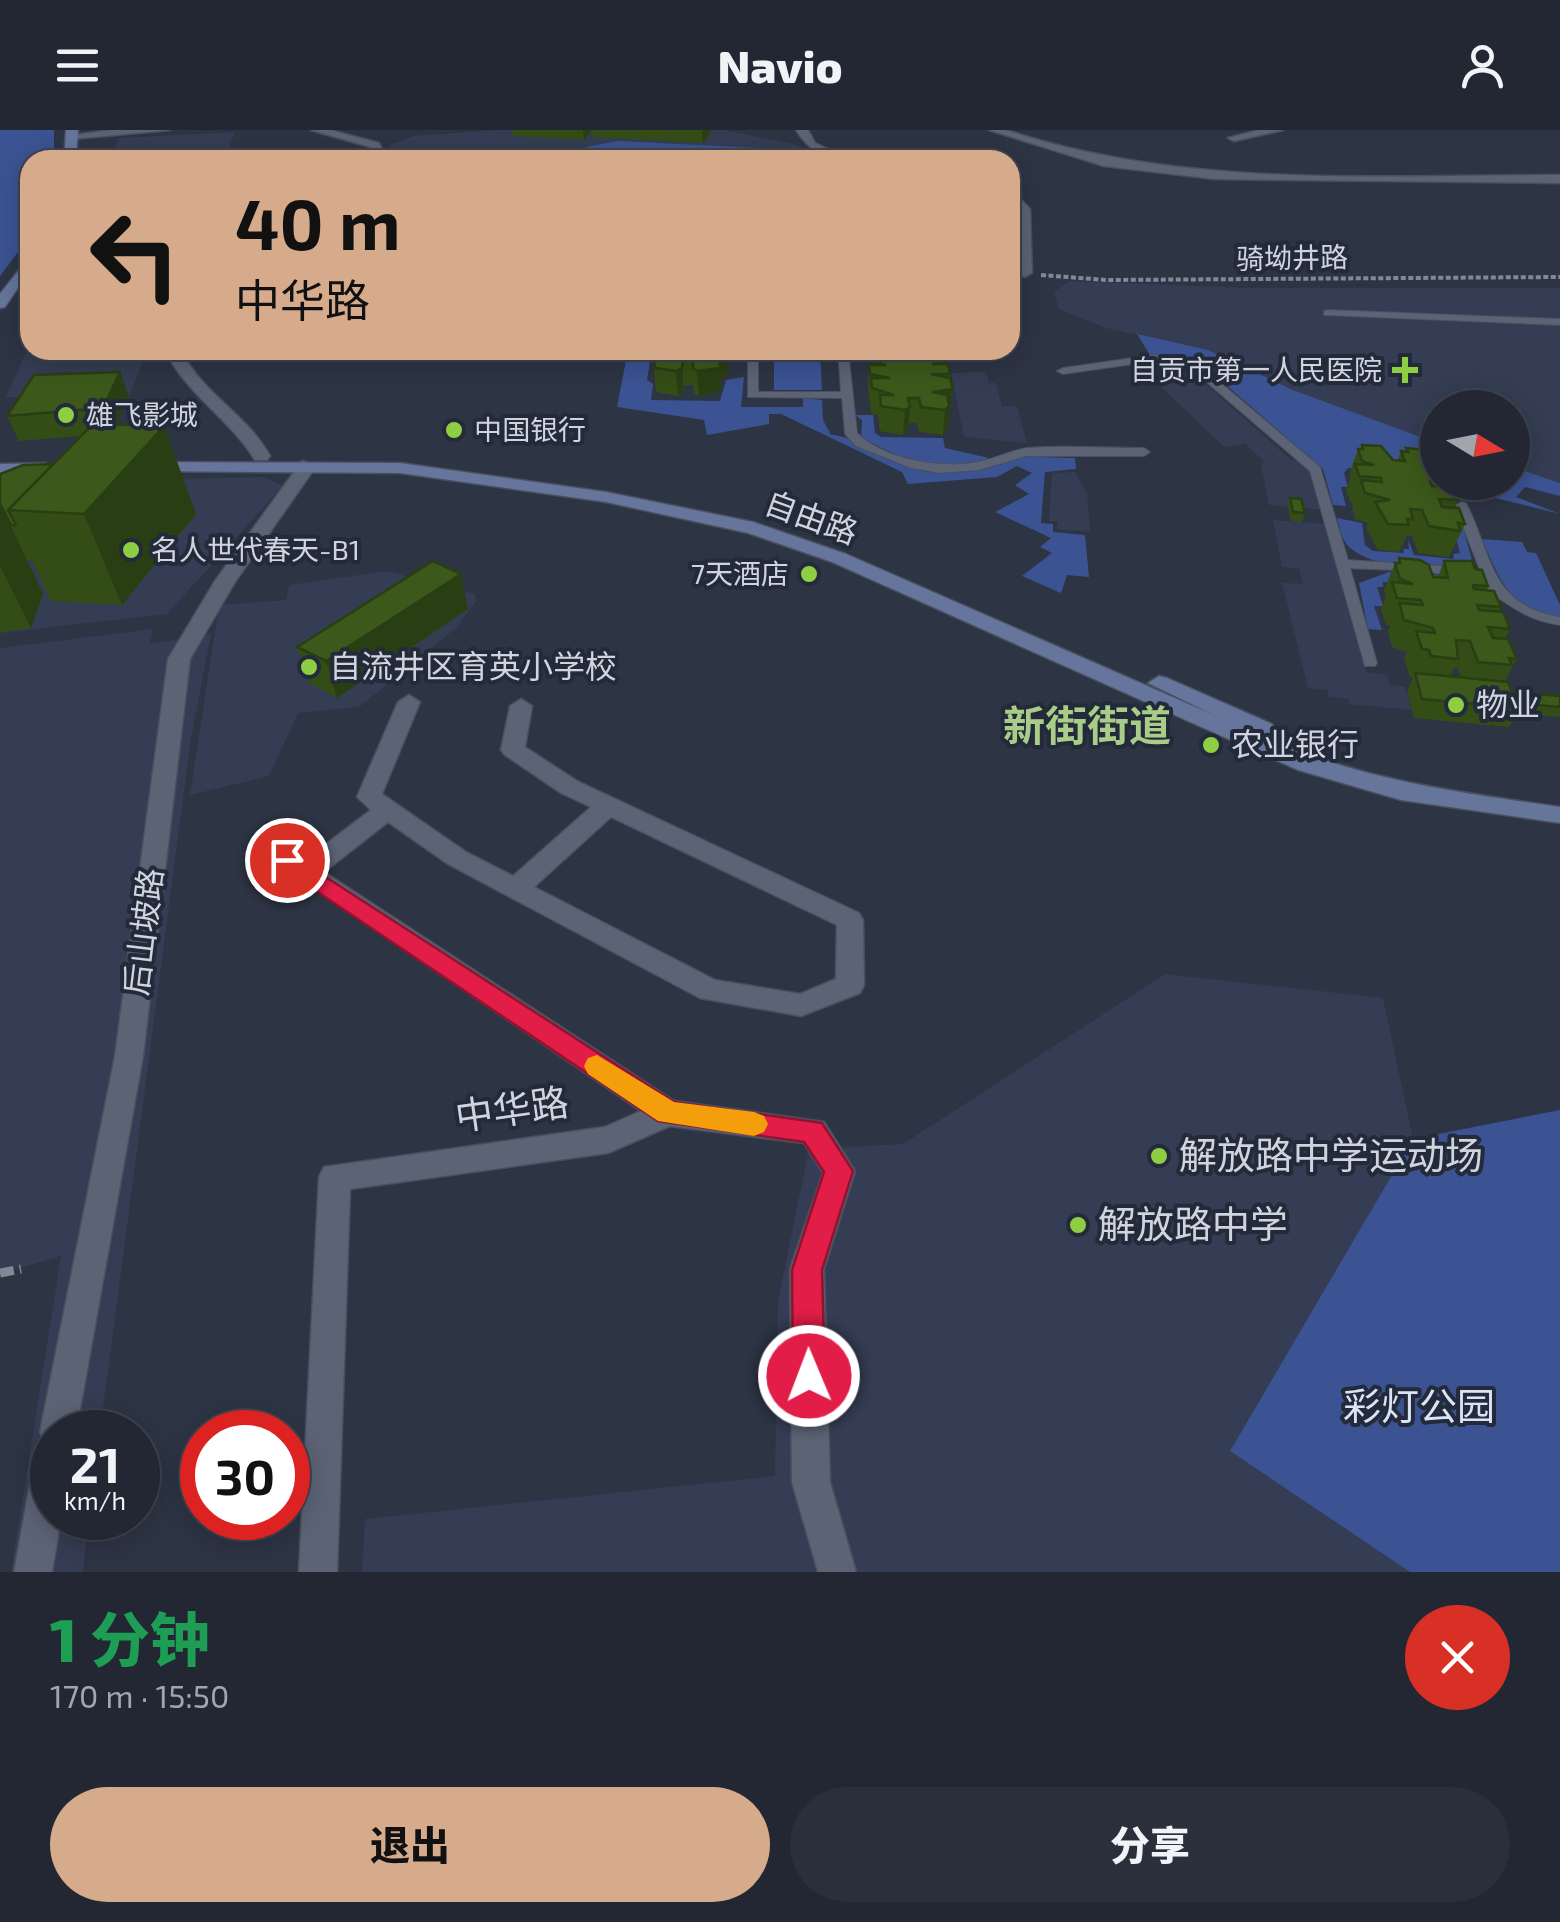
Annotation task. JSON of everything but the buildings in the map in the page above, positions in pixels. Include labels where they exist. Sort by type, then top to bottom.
[{"type":"main road","points":[[0,304],[20,275]]},
{"type":"main road","name":"自由路","points":[[1560,798],[1402,774],[1316,751],[851,546],[764,518],[690,500],[464,466],[342,455],[123,462],[308,465],[458,475],[644,504],[753,528],[838,558],[1306,766],[1400,792],[1560,815]]},
{"type":"main road","points":[[0,459],[57,463],[0,468]]},
{"type":"street","points":[[72,133],[164,130]]},
{"type":"street","points":[[317,130],[375,144],[376,150]]},
{"type":"street","points":[[802,130],[811,145],[822,150]]},
{"type":"street","points":[[995,130],[1062,152],[1157,169],[1274,176],[1560,179]]},
{"type":"street","points":[[1234,138],[1277,130]]},
{"type":"street","points":[[1020,205],[1024,210],[1025,273]]},
{"type":"street","points":[[176,360],[179,368],[254,438],[262,456]]},
{"type":"street","name":"后山坡路","points":[[62,1410],[128,1056],[179,659],[225,581],[308,465]]},
{"type":"street","points":[[409,702],[369,798],[458,858],[710,990],[802,1006],[850,986],[850,920],[568,787],[514,750],[521,706]]},
{"type":"street","points":[[516,888],[608,806]]},
{"type":"street","points":[[306,873],[387,810]]},
{"type":"street","points":[[268,847],[668,1113],[812,1132],[839,1171],[807,1270],[810,1482],[838,1572]]},
{"type":"street","name":"中华路","points":[[318,1572],[334,1178],[608,1140],[668,1113]]},
{"type":"street","points":[[33,1572],[39,1540]]},
{"type":"lane","points":[[1328,314],[1560,322]]},
{"type":"lane","points":[[1063,371],[1154,358],[1197,366],[1318,472],[1370,663]]},
{"type":"lane","points":[[753,360],[752,395],[847,395]]},
{"type":"lane","points":[[844,360],[850,431],[856,440],[923,467],[979,466],[1025,452],[1144,452]]},
{"type":"lane","points":[[1461,506],[1496,593]]},
{"type":"lane","points":[[1446,572],[1474,567],[1481,554]]},
{"type":"lane","points":[[1344,564],[1446,572],[1479,581],[1526,614],[1560,621]]},
{"type":"path","name":"骑坳井路","points":[[1025,273],[1106,280],[1560,277]]},
{"type":"path","points":[[0,1273],[21,1269]]},
{"type":"shaded area","points":[[496,130],[725,130],[808,150],[387,150],[413,136]]},
{"type":"shaded area","points":[[235,132],[228,150],[114,150],[119,138]]},
{"type":"shaded area","name":"自贡市第一人民医院","points":[[1070,281],[1250,288],[1560,288],[1560,483],[1530,473],[1530,390],[1420,390],[1420,437],[1293,390],[1208,350],[1106,328],[1059,309],[1054,292]]},
{"type":"shaded area","points":[[22,360],[143,360],[129,397],[6,397]]},
{"type":"shaded area","points":[[986,372],[989,383],[996,383],[1002,406],[1017,406],[1027,443],[964,437],[951,373]]},
{"type":"shaded area","points":[[1192,372],[1290,459],[1311,461],[1324,510],[1269,505],[1261,464],[1265,462],[1245,444],[1224,447],[1156,382],[1160,377]]},
{"type":"shaded area","points":[[1075,472],[1087,493],[1090,532],[1057,529],[1058,522],[1049,521],[1052,473]]},
{"type":"shaded area","points":[[263,477],[283,486],[167,614],[0,633],[0,484]]},
{"type":"shaded area","points":[[1273,520],[1328,524],[1367,672],[1387,675],[1390,685],[1405,687],[1411,710],[1349,704],[1348,699],[1329,697],[1327,690],[1308,688],[1282,583],[1303,584],[1299,569],[1282,567]]},
{"type":"shaded area","name":"自流井区育英小学校","points":[[387,571],[474,594],[477,600],[456,628],[359,707],[298,713],[269,776],[190,795],[219,605],[286,600],[289,585]]},
{"type":"shaded area","points":[[153,629],[150,644],[211,634],[191,738],[103,1410],[37,1410],[61,1256],[0,1274],[0,648]]},
{"type":"shaded area","name":"解放路中学","points":[[1165,974],[1383,998],[1413,1139],[1230,1451],[1410,1572],[362,1572],[365,1519],[775,1476],[778,1301],[809,1149],[903,1144]]},
{"type":"shaded area","points":[[30,1452],[30,1540],[87,1540],[83,1572],[11,1572]]},
{"type":"green space","points":[[0,130],[54,130],[54,150],[20,150],[20,249],[0,276]]},
{"type":"green space","points":[[618,141],[799,150],[584,150]]},
{"type":"green space","points":[[1137,334],[1208,350],[1293,390],[1420,437],[1420,473],[1348,468],[1344,473],[1348,487],[1341,487],[1346,506],[1333,505],[1323,469],[1210,371],[1183,358],[1150,355]]},
{"type":"green space","points":[[626,360],[650,360],[647,380],[653,384],[651,400],[720,401],[726,380],[744,377],[741,407],[803,407],[803,398],[822,400],[823,420],[831,435],[853,440],[905,465],[930,472],[952,473],[1021,458],[1075,458],[1076,469],[1045,472],[1041,523],[1053,524],[1053,532],[1085,535],[1089,577],[1067,575],[1061,593],[1022,576],[1052,553],[1040,547],[1051,538],[995,512],[1029,494],[1015,485],[1032,473],[1017,466],[997,477],[908,484],[902,472],[781,414],[769,414],[769,424],[707,435],[704,420],[617,407]]},
{"type":"green space","points":[[774,360],[820,360],[822,390],[774,390]]},
{"type":"green space","points":[[855,415],[873,415],[875,433],[881,437],[943,438],[945,448],[989,458],[940,465],[907,458],[861,437],[862,420]]},
{"type":"green space","points":[[1530,473],[1560,483],[1560,496],[1530,488]]},
{"type":"green space","points":[[1503,500],[1524,500],[1560,514]]},
{"type":"green space","points":[[1337,518],[1362,523],[1365,545],[1373,551],[1404,553],[1403,549],[1409,549],[1408,539],[1414,555],[1454,559],[1453,554],[1460,553],[1453,527],[1463,528],[1472,560],[1427,568],[1375,561],[1349,547]]},
{"type":"green space","points":[[1482,539],[1522,542],[1527,552],[1536,553],[1560,605],[1560,617],[1543,614],[1518,601],[1501,580]]},
{"type":"green space","points":[[1389,572],[1446,576],[1414,584],[1383,582],[1383,587],[1377,587],[1383,606],[1374,606],[1382,630],[1368,629],[1359,583]]},
{"type":"green space","name":"彩灯公园","points":[[1560,1110],[1560,1572],[1410,1572],[1230,1451],[1413,1139]]},
{"type":"slow traffic","points":[[597,1066],[668,1113],[754,1124]]},
{"type":"place","name":"自贡市第一人民医院","points":[[1405,370]]},
{"type":"place","name":"雄飞影城","points":[[66,415]]},
{"type":"place","name":"中国银行","points":[[454,430]]},
{"type":"place","name":"名人世代春天-B1","points":[[131,550]]},
{"type":"place","name":"7天酒店","points":[[809,574]]},
{"type":"place","name":"自流井区育英小学校","points":[[309,667]]},
{"type":"place","name":"物业","points":[[1456,705]]},
{"type":"place","name":"农业银行","points":[[1211,745]]},
{"type":"place","name":"解放路中学运动场","points":[[1159,1156]]},
{"type":"place","name":"解放路中学","points":[[1078,1225]]},
{"type":"district","name":"新街街道","points":[[1087,726]]},
{"type":"route","points":[[287,860],[668,1113],[812,1132],[839,1171],[807,1270],[809,1376]]}]
